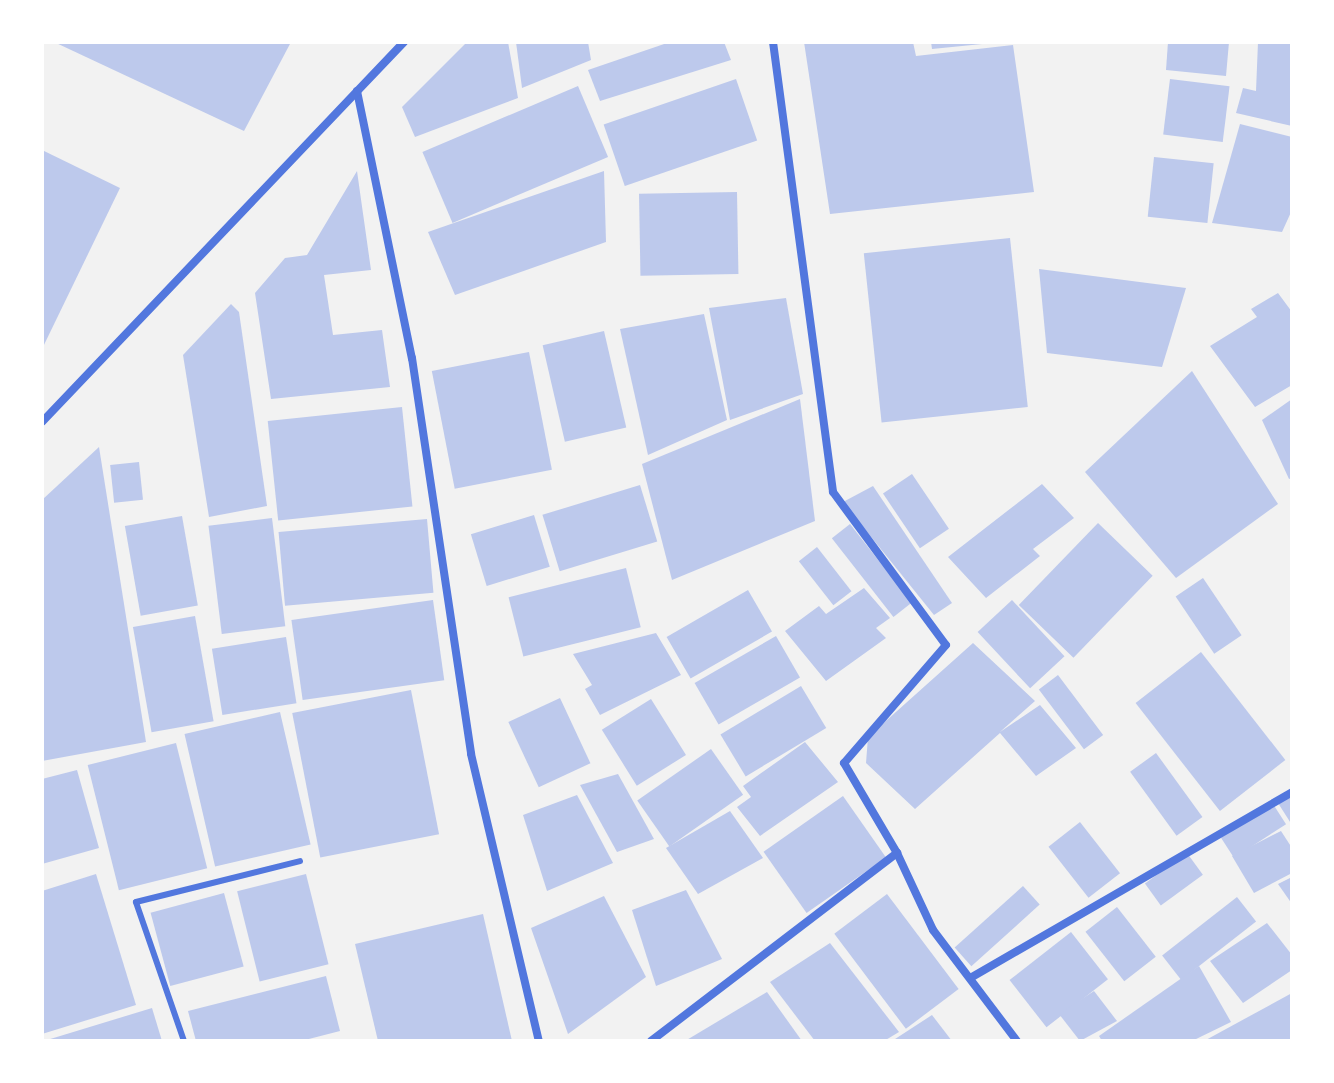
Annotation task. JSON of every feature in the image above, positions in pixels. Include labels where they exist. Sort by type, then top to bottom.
[{"type":"street","points":[[42,422],[404,42]]},
{"type":"street","points":[[773,42],[833,492],[946,645],[844,757],[897,853],[933,930],[972,977],[1017,1041]]},
{"type":"street","points":[[357,91],[412,358],[471,754],[539,1041]]},
{"type":"street","points":[[972,977],[1292,792]]},
{"type":"street","points":[[651,1041],[897,853]]},
{"type":"lane","points":[[184,1041],[136,902],[300,861]]},
{"type":"building","points":[[54,42],[291,42],[244,131]]},
{"type":"building","points":[[467,42],[508,42],[518,98],[415,137],[402,107]]},
{"type":"building","points":[[516,42],[588,42],[591,60],[522,88]]},
{"type":"building","points":[[670,42],[724,42],[731,60],[600,101],[588,70]]},
{"type":"building","points":[[804,42],[913,42],[916,56],[1013,45],[1034,192],[830,214]]},
{"type":"building","points":[[931,42],[982,42],[982,44],[932,49]]},
{"type":"building","points":[[1168,42],[1229,42],[1226,76],[1166,70]]},
{"type":"building","points":[[1258,42],[1292,42],[1292,126],[1236,113],[1243,88],[1256,91]]},
{"type":"building","points":[[736,79],[757,140],[625,186],[604,125]]},
{"type":"building","points":[[1170,79],[1230,86],[1223,142],[1163,135]]},
{"type":"building","points":[[578,86],[608,157],[453,223],[422,152]]},
{"type":"building","points":[[1240,124],[1292,137],[1292,210],[1282,232],[1212,223]]},
{"type":"building","points":[[42,150],[120,188],[42,349]]},
{"type":"building","points":[[1154,157],[1214,163],[1207,223],[1148,217]]},
{"type":"building","points":[[357,171],[371,270],[324,275],[333,335],[382,330],[390,387],[271,399],[255,293],[285,258],[307,255]]},
{"type":"building","points":[[604,171],[606,242],[455,295],[428,232]]},
{"type":"building","points":[[737,192],[738,274],[640,276],[639,194]]},
{"type":"building","points":[[1010,238],[1028,407],[882,422],[864,253]]},
{"type":"building","points":[[1039,269],[1186,288],[1162,367],[1047,353]]},
{"type":"building","points":[[1278,293],[1292,312],[1292,385],[1255,407],[1210,346],[1257,317],[1251,309]]},
{"type":"building","points":[[786,298],[803,394],[730,420],[709,308]]},
{"type":"building","points":[[231,304],[239,312],[267,506],[209,517],[183,355]]},
{"type":"building","points":[[704,314],[727,420],[648,455],[620,329]]},
{"type":"building","points":[[604,331],[626,427],[565,442],[543,345]]},
{"type":"building","points":[[529,352],[552,470],[455,489],[432,371]]},
{"type":"building","points":[[1192,371],[1278,504],[1176,578],[1085,472]]},
{"type":"building","points":[[800,399],[815,521],[672,580],[642,464]]},
{"type":"building","points":[[1292,399],[1292,478],[1289,479],[1262,420]]},
{"type":"building","points":[[402,407],[412,506],[278,521],[268,421]]},
{"type":"building","points":[[99,447],[146,742],[42,761],[42,500]]},
{"type":"building","points":[[139,462],[143,500],[114,503],[110,465]]},
{"type":"building","points":[[912,474],[949,529],[920,548],[883,494]]},
{"type":"building","points":[[1042,484],[1074,518],[1033,549],[1040,556],[986,598],[948,557]]},
{"type":"building","points":[[640,485],[657,541],[560,571],[542,515]]},
{"type":"building","points":[[873,486],[952,603],[934,615],[843,502]]},
{"type":"building","points":[[534,515],[550,567],[487,586],[471,534]]},
{"type":"building","points":[[182,516],[198,606],[141,616],[125,526]]},
{"type":"building","points":[[272,518],[285,626],[222,634],[208,526]]},
{"type":"building","points":[[427,519],[433,593],[285,606],[279,532]]},
{"type":"building","points":[[1098,523],[1153,576],[1073,658],[1019,605]]},
{"type":"building","points":[[850,524],[912,603],[893,617],[832,538]]},
{"type":"building","points":[[817,547],[851,591],[833,605],[799,561]]},
{"type":"building","points":[[626,568],[641,627],[523,656],[509,597]]},
{"type":"building","points":[[1203,578],[1242,635],[1214,654],[1176,596]]},
{"type":"building","points":[[864,588],[890,618],[876,628],[886,638],[826,681],[785,631],[819,606],[826,614]]},
{"type":"building","points":[[748,590],[772,632],[691,679],[667,637]]},
{"type":"building","points":[[433,600],[444,680],[303,700],[291,620]]},
{"type":"building","points":[[1012,600],[1065,656],[1030,688],[978,632]]},
{"type":"building","points":[[195,616],[214,721],[152,732],[133,627]]},
{"type":"building","points":[[656,633],[681,675],[600,715],[585,689],[592,685],[573,654]]},
{"type":"building","points":[[776,636],[800,678],[719,725],[695,683]]},
{"type":"building","points":[[286,637],[296,703],[222,715],[212,649]]},
{"type":"building","points":[[973,643],[1035,701],[1000,732],[1040,705],[1076,748],[1036,776],[1000,733],[915,809],[866,763],[868,737]]},
{"type":"building","points":[[1201,652],[1285,760],[1220,811],[1136,703]]},
{"type":"building","points":[[1058,675],[1103,735],[1084,749],[1039,689]]},
{"type":"building","points":[[801,686],[826,728],[746,776],[720,734]]},
{"type":"building","points":[[411,690],[439,834],[320,857],[292,713]]},
{"type":"building","points":[[560,698],[590,763],[539,787],[508,722]]},
{"type":"building","points":[[651,699],[686,755],[637,786],[602,730]]},
{"type":"building","points":[[280,712],[311,845],[215,867],[185,734]]},
{"type":"building","points":[[805,742],[838,782],[760,836],[737,807],[751,797],[743,786]]},
{"type":"building","points":[[176,743],[207,868],[119,890],[88,765]]},
{"type":"building","points":[[711,749],[743,795],[669,846],[637,801]]},
{"type":"building","points":[[1156,753],[1202,817],[1177,836],[1130,772]]},
{"type":"building","points":[[77,770],[99,848],[42,864],[42,779]]},
{"type":"building","points":[[618,774],[654,839],[617,852],[580,785]]},
{"type":"building","points":[[577,795],[613,863],[547,891],[523,815]]},
{"type":"building","points":[[843,796],[886,857],[807,913],[764,852]]},
{"type":"building","points":[[1292,796],[1292,825],[1278,803]]},
{"type":"building","points":[[1273,804],[1286,824],[1234,858],[1221,838]]},
{"type":"building","points":[[730,811],[763,858],[698,894],[666,848]]},
{"type":"building","points":[[1080,822],[1120,873],[1088,898],[1048,847]]},
{"type":"building","points":[[1281,831],[1292,848],[1292,873],[1254,893],[1232,856]]},
{"type":"building","points":[[1187,853],[1203,875],[1161,905],[1145,884]]},
{"type":"building","points":[[96,874],[136,1005],[42,1034],[42,891]]},
{"type":"building","points":[[306,874],[328,964],[260,981],[237,891]]},
{"type":"building","points":[[1292,877],[1292,904],[1278,884]]},
{"type":"building","points":[[1023,886],[1040,905],[971,966],[955,948]]},
{"type":"building","points":[[686,890],[722,959],[656,986],[632,910]]},
{"type":"building","points":[[224,893],[244,966],[170,986],[151,913]]},
{"type":"building","points":[[887,894],[959,989],[906,1029],[834,934]]},
{"type":"building","points":[[604,896],[646,977],[568,1034],[531,928]]},
{"type":"building","points":[[1237,897],[1256,921],[1181,980],[1162,955]]},
{"type":"building","points":[[1117,907],[1156,957],[1124,981],[1085,932]]},
{"type":"building","points":[[483,914],[512,1041],[378,1041],[355,944]]},
{"type":"building","points":[[1267,923],[1292,955],[1292,970],[1243,1003],[1210,961]]},
{"type":"building","points":[[1071,932],[1108,979],[1046,1027],[1010,980]]},
{"type":"building","points":[[830,943],[899,1032],[884,1041],[815,1041],[770,982]]},
{"type":"building","points":[[1199,966],[1231,1022],[1192,1041],[1102,1041],[1099,1036]]},
{"type":"building","points":[[326,976],[340,1031],[301,1041],[196,1041],[188,1011]]},
{"type":"building","points":[[1094,991],[1117,1021],[1080,1041],[1059,1014]]},
{"type":"building","points":[[767,992],[802,1041],[685,1041]]},
{"type":"building","points":[[1292,993],[1292,1041],[1204,1041]]},
{"type":"building","points":[[152,1008],[162,1041],[47,1041],[47,1040]]},
{"type":"building","points":[[932,1015],[952,1041],[892,1041]]}]
